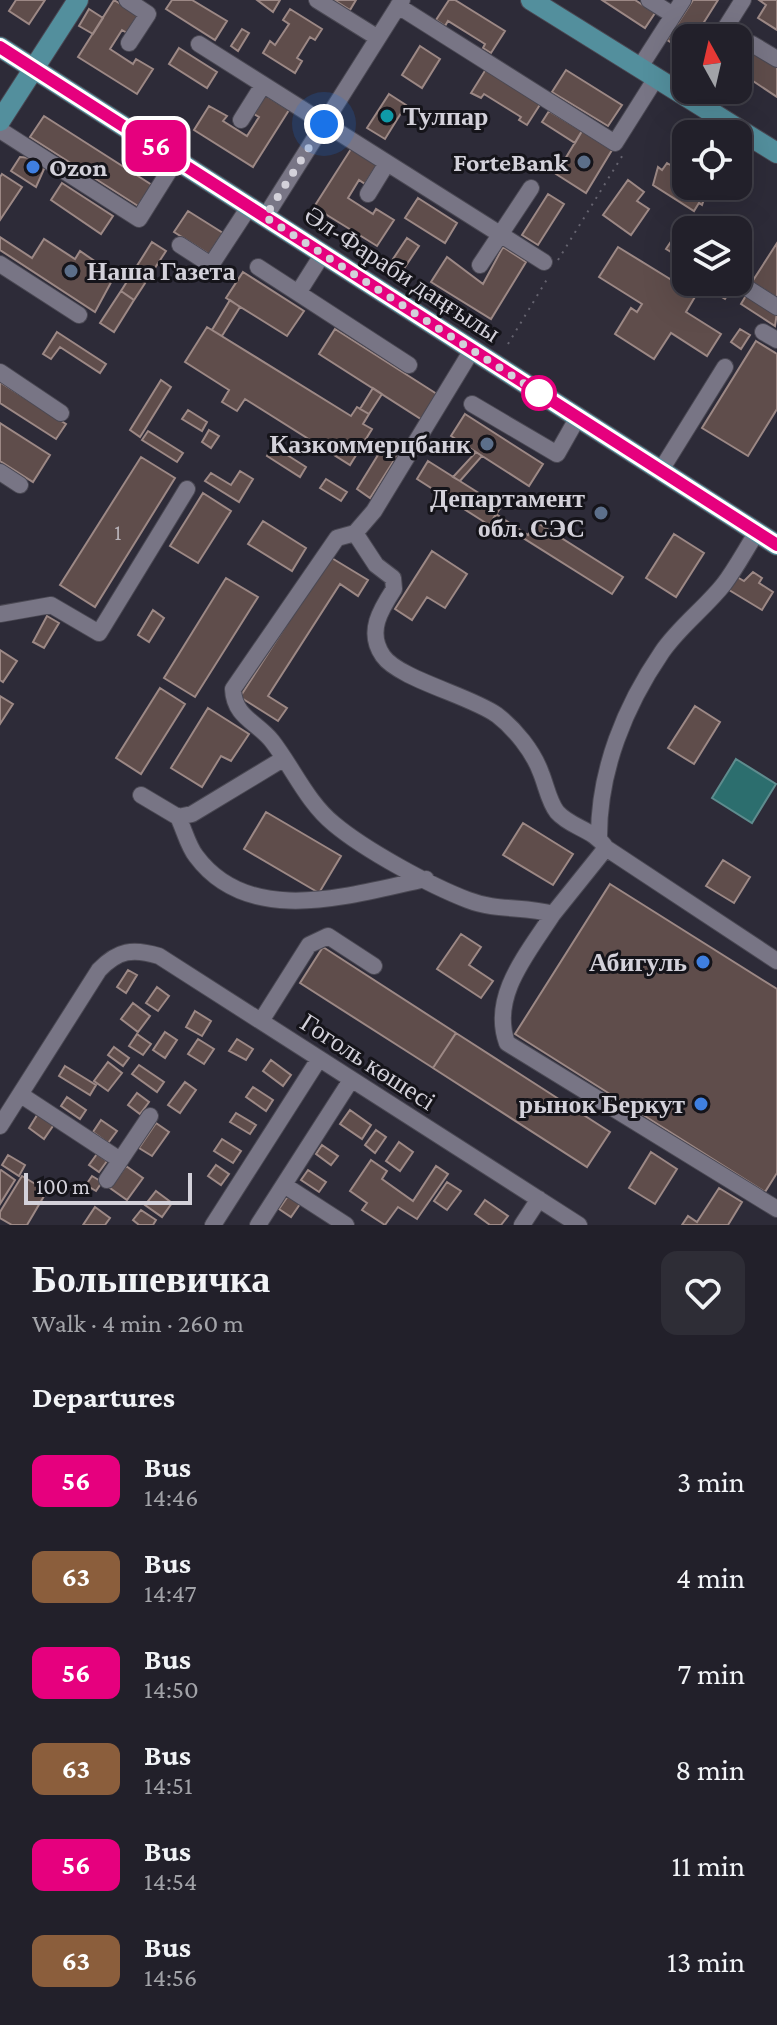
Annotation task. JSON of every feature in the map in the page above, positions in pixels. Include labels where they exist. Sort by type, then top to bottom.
[{"type":"main road","points":[[0,119],[78,0]]},
{"type":"main road","points":[[531,0],[672,85]]},
{"type":"main road","name":"Әл-Фараби даңғылы","points":[[0,47],[777,545]]},
{"type":"main road","points":[[704,104],[777,153]]},
{"type":"street","points":[[127,0],[148,14],[129,43]]},
{"type":"street","points":[[318,0],[378,38]]},
{"type":"street","points":[[649,0],[673,15]]},
{"type":"street","points":[[180,245],[211,265],[257,212],[324,124],[400,3],[615,143],[673,15],[683,0]]},
{"type":"street","points":[[728,24],[743,0]]},
{"type":"street","points":[[199,44],[544,262]]},
{"type":"street","points":[[752,44],[777,59]]},
{"type":"street","points":[[241,120],[263,85]]},
{"type":"street","points":[[0,130],[139,219],[176,160]]},
{"type":"street","points":[[368,194],[387,163]]},
{"type":"street","points":[[480,265],[531,188]]},
{"type":"street","points":[[298,293],[322,255]]},
{"type":"street","points":[[0,264],[79,315]]},
{"type":"street","points":[[258,267],[409,365]]},
{"type":"street","points":[[752,291],[777,307]]},
{"type":"street","points":[[472,350],[374,511],[355,533],[337,538],[233,689],[233,702],[247,720],[271,738],[301,787],[333,824],[468,900],[507,911],[553,914]]},
{"type":"street","points":[[661,470],[725,367]]},
{"type":"street","points":[[0,372],[61,413]]},
{"type":"street","points":[[472,404],[557,454],[578,417]]},
{"type":"street","points":[[0,472],[20,485]]},
{"type":"street","points":[[0,614],[51,605],[99,633],[187,489]]},
{"type":"street","points":[[757,532],[724,584],[663,650],[628,711],[604,782],[599,808],[602,842],[553,914],[502,1001],[500,1026],[507,1043],[777,1209]]},
{"type":"street","points":[[355,533],[376,565],[393,578],[394,589],[376,616],[376,633],[383,656],[403,670],[496,715],[524,742],[540,769],[558,813],[777,961]]},
{"type":"street","points":[[178,817],[192,814],[283,759]]},
{"type":"street","points":[[141,795],[178,817],[195,856],[237,891],[295,901],[343,896],[426,879]]},
{"type":"street","points":[[261,1021],[309,945],[318,938],[328,936],[374,966]]},
{"type":"street","name":"Гоголь көшесі","points":[[21,1095],[99,970],[117,953],[128,950],[159,956],[575,1224]]},
{"type":"street","points":[[213,1225],[319,1059]]},
{"type":"street","points":[[258,1225],[351,1080]]},
{"type":"street","points":[[0,1126],[21,1095],[120,1160]]},
{"type":"street","points":[[107,1180],[150,1116]]},
{"type":"street","points":[[284,1185],[346,1225]]},
{"type":"street","points":[[522,1225],[539,1199]]},
{"type":"path","points":[[508,344],[627,148]]},
{"type":"shaded area","points":[[736,759],[776,784],[752,823],[712,798]]},
{"type":"building","points":[[16,0],[45,0],[29,24],[9,11]]},
{"type":"building","points":[[114,0],[138,15],[127,33],[122,30],[110,49],[133,64],[136,59],[153,69],[137,94],[78,57]]},
{"type":"building","points":[[172,0],[192,0],[227,21],[215,40],[166,9]]},
{"type":"building","points":[[257,0],[280,0],[273,12]]},
{"type":"building","points":[[334,0],[356,0],[350,10]]},
{"type":"building","points":[[449,0],[455,0],[505,31],[491,53],[483,48],[485,44],[448,21],[445,26],[436,20]]},
{"type":"building","points":[[602,0],[635,0],[655,13],[645,28]]},
{"type":"building","points":[[693,0],[718,0],[703,24],[677,24]]},
{"type":"building","points":[[759,0],[777,0],[777,30],[758,18],[766,5]]},
{"type":"building","points":[[89,9],[103,18],[93,34],[79,26]]},
{"type":"building","points":[[290,9],[322,29],[315,40],[310,37],[297,58],[302,61],[295,73],[263,53],[270,41],[275,45],[289,24],[283,20]]},
{"type":"building","points":[[242,29],[249,33],[238,51],[231,46]]},
{"type":"building","points":[[420,46],[440,59],[422,88],[402,75]]},
{"type":"building","points":[[179,48],[217,72],[207,88],[169,64]]},
{"type":"building","points":[[752,51],[777,67],[777,97],[752,80]]},
{"type":"building","points":[[486,69],[541,103],[527,125],[519,120],[521,117],[484,94],[481,98],[471,93]]},
{"type":"building","points":[[566,70],[622,105],[608,126],[552,92]]},
{"type":"building","name":"Тулпар","points":[[389,94],[406,105],[385,139],[367,128]]},
{"type":"building","points":[[265,95],[289,110],[253,167],[194,130],[209,106],[227,116],[223,121],[247,136],[259,117],[254,114]]},
{"type":"building","points":[[549,111],[582,131],[575,143],[542,122]]},
{"type":"building","points":[[44,116],[152,185],[138,206],[30,137]]},
{"type":"building","name":"ForteBank","points":[[582,131],[612,150],[586,193],[556,174]]},
{"type":"building","points":[[351,149],[377,165],[365,184],[359,180],[348,198],[373,214],[376,209],[394,220],[377,246],[314,207]]},
{"type":"building","points":[[20,157],[31,158],[45,167],[36,187],[11,171]]},
{"type":"building","points":[[667,163],[672,166],[672,197],[653,185],[658,167],[662,170]]},
{"type":"building","points":[[2,174],[22,187],[0,220],[0,177]]},
{"type":"building","points":[[628,180],[644,192],[637,201],[649,209],[631,235],[603,215]]},
{"type":"building","points":[[62,183],[113,216],[101,234],[51,200]]},
{"type":"building","points":[[548,194],[564,204],[538,245],[522,235]]},
{"type":"building","points":[[418,198],[457,223],[445,243],[405,218]]},
{"type":"building","points":[[677,200],[704,200],[694,211]]},
{"type":"building","points":[[188,211],[223,233],[209,254],[174,232]]},
{"type":"building","points":[[0,237],[32,258],[44,239],[75,259],[80,251],[115,275],[95,312],[0,250]]},
{"type":"building","points":[[407,238],[419,246],[405,267],[393,259]]},
{"type":"building","points":[[152,242],[166,251],[134,300],[121,291]]},
{"type":"building","points":[[777,243],[777,298],[752,282]]},
{"type":"building","points":[[503,247],[526,262],[491,319],[431,282],[447,257],[483,284]]},
{"type":"building","points":[[618,247],[672,280],[672,296],[695,296],[686,312],[721,334],[707,356],[671,333],[654,359],[615,334],[631,308],[637,312],[642,304],[599,277]]},
{"type":"building","points":[[243,272],[304,311],[287,336],[226,298]]},
{"type":"building","points":[[121,291],[134,300],[114,332],[100,323]]},
{"type":"building","points":[[746,296],[750,296],[777,313],[775,326],[741,304]]},
{"type":"building","points":[[230,300],[240,307],[222,336],[212,330]]},
{"type":"building","points":[[207,327],[351,416],[357,407],[369,414],[363,424],[372,429],[350,465],[245,399],[237,411],[222,402],[229,390],[185,362]]},
{"type":"building","points":[[335,329],[440,396],[424,421],[319,354]]},
{"type":"building","points":[[740,329],[750,335],[741,349],[731,342]]},
{"type":"building","points":[[57,332],[106,364],[100,373],[60,347],[51,359],[43,354]]},
{"type":"building","points":[[756,341],[777,354],[777,409],[748,456],[702,428]]},
{"type":"building","points":[[161,380],[171,387],[140,437],[130,430]]},
{"type":"building","points":[[0,382],[66,424],[56,439],[0,403]]},
{"type":"building","points":[[373,388],[382,394],[369,414],[360,409]]},
{"type":"building","points":[[188,410],[207,422],[202,431],[182,419]]},
{"type":"building","name":"Казкоммерцбанк","points":[[465,414],[543,464],[529,486],[451,436]]},
{"type":"building","points":[[0,423],[50,455],[33,482],[0,461]]},
{"type":"building","points":[[209,430],[219,436],[211,448],[202,442]]},
{"type":"building","points":[[148,431],[183,453],[177,462],[142,440]]},
{"type":"building","points":[[386,442],[400,451],[370,498],[357,489]]},
{"type":"building","points":[[273,446],[306,467],[300,477],[267,456]]},
{"type":"building","points":[[476,452],[482,456],[460,481],[453,477]]},
{"type":"building","points":[[141,457],[175,478],[95,607],[60,585]]},
{"type":"building","points":[[428,461],[501,507],[489,525],[417,479]]},
{"type":"building","points":[[240,471],[253,479],[239,502],[205,481],[211,473],[231,485]]},
{"type":"building","points":[[326,479],[347,492],[341,501],[320,488]]},
{"type":"building","points":[[203,493],[231,511],[198,563],[170,546]]},
{"type":"building","points":[[496,514],[528,535],[536,522],[623,577],[612,594],[493,519]]},
{"type":"building","points":[[263,521],[306,548],[292,571],[248,544]]},
{"type":"building","points":[[674,534],[704,553],[676,597],[646,578]]},
{"type":"building","points":[[432,551],[467,574],[445,608],[427,597],[412,620],[395,609]]},
{"type":"building","points":[[330,557],[368,580],[358,596],[340,584],[268,696],[287,708],[278,721],[240,697]]},
{"type":"building","points":[[753,572],[762,578],[759,583],[773,592],[762,610],[729,590],[737,577],[744,581]]},
{"type":"building","points":[[226,578],[258,597],[195,697],[164,678]]},
{"type":"building","points":[[153,610],[164,618],[149,642],[138,635]]},
{"type":"building","points":[[47,616],[59,623],[44,648],[33,642]]},
{"type":"building","points":[[0,650],[17,661],[3,682],[0,680]]},
{"type":"building","points":[[160,688],[185,704],[141,774],[116,758]]},
{"type":"building","points":[[0,696],[13,704],[0,724]]},
{"type":"building","points":[[695,706],[720,722],[694,764],[668,748]]},
{"type":"building","points":[[208,708],[249,734],[231,761],[221,756],[202,787],[171,768]]},
{"type":"building","points":[[266,812],[341,856],[319,893],[244,849]]},
{"type":"building","points":[[523,823],[573,854],[553,885],[503,855]]},
{"type":"building","points":[[723,860],[750,877],[734,903],[706,886]]},
{"type":"building","name":"рынок Беркут","points":[[610,884],[777,989],[777,1173],[765,1192],[515,1034]]},
{"type":"building","points":[[461,934],[481,947],[469,965],[493,981],[481,998],[437,969]]},
{"type":"building","points":[[323,947],[456,1033],[433,1068],[300,983]]},
{"type":"building","points":[[128,970],[137,975],[126,993],[117,987]]},
{"type":"building","points":[[157,987],[169,996],[158,1011],[146,1003]]},
{"type":"building","points":[[133,1003],[150,1016],[138,1032],[121,1019]]},
{"type":"building","points":[[195,1011],[211,1021],[202,1036],[186,1027]]},
{"type":"building","points":[[165,1032],[177,1040],[165,1058],[153,1050]]},
{"type":"building","points":[[456,1033],[610,1132],[587,1167],[433,1068]]},
{"type":"building","points":[[137,1034],[151,1044],[143,1055],[129,1046]]},
{"type":"building","points":[[198,1039],[214,1049],[204,1064],[188,1054]]},
{"type":"building","points":[[237,1039],[253,1049],[246,1060],[229,1051]]},
{"type":"building","points":[[114,1047],[129,1058],[123,1066],[108,1055]]},
{"type":"building","points":[[271,1060],[291,1075],[283,1086],[263,1071]]},
{"type":"building","points":[[108,1062],[122,1073],[108,1091],[94,1081]]},
{"type":"building","points":[[139,1065],[164,1082],[157,1092],[132,1074]]},
{"type":"building","points":[[65,1066],[96,1085],[90,1095],[59,1076]]},
{"type":"building","points":[[185,1082],[196,1090],[180,1113],[168,1105]]},
{"type":"building","points":[[253,1087],[273,1100],[266,1111],[246,1097]]},
{"type":"building","points":[[137,1093],[149,1102],[140,1114],[128,1105]]},
{"type":"building","points":[[67,1097],[86,1110],[80,1119],[61,1106]]},
{"type":"building","points":[[350,1110],[371,1125],[362,1139],[340,1124]]},
{"type":"building","points":[[39,1112],[55,1123],[44,1139],[29,1128]]},
{"type":"building","points":[[236,1113],[256,1125],[250,1134],[230,1122]]},
{"type":"building","points":[[101,1120],[117,1131],[108,1143],[93,1132]]},
{"type":"building","points":[[156,1123],[169,1132],[152,1156],[139,1148]]},
{"type":"building","points":[[376,1130],[386,1137],[375,1153],[365,1145]]},
{"type":"building","points":[[222,1139],[241,1151],[233,1163],[214,1151]]},
{"type":"building","points":[[399,1142],[413,1152],[400,1171],[386,1161]]},
{"type":"building","points":[[322,1145],[338,1156],[331,1165],[316,1154]]},
{"type":"building","points":[[651,1152],[677,1169],[655,1204],[629,1188]]},
{"type":"building","points":[[97,1154],[107,1161],[99,1172],[89,1165]]},
{"type":"building","points":[[8,1155],[25,1165],[19,1176],[2,1165]]},
{"type":"building","points":[[371,1160],[387,1171],[382,1179],[413,1201],[436,1166],[448,1174],[417,1219],[398,1207],[385,1225],[362,1210],[367,1203],[350,1191]]},
{"type":"building","points":[[216,1165],[229,1174],[221,1185],[208,1176]]},
{"type":"building","points":[[126,1166],[143,1178],[127,1200],[110,1188]]},
{"type":"building","points":[[308,1170],[326,1182],[319,1192],[301,1180]]},
{"type":"building","points":[[0,1171],[15,1180],[0,1204]]},
{"type":"building","points":[[22,1176],[47,1191],[27,1225],[12,1225],[0,1218],[0,1212]]},
{"type":"building","points":[[92,1176],[102,1182],[96,1191],[86,1185]]},
{"type":"building","points":[[447,1182],[461,1191],[447,1210],[434,1201]]},
{"type":"building","points":[[719,1188],[742,1202],[728,1225],[682,1225],[688,1216],[697,1222]]},
{"type":"building","points":[[156,1191],[172,1203],[162,1217],[145,1205]]},
{"type":"building","points":[[288,1196],[300,1204],[291,1217],[279,1209]]},
{"type":"building","points":[[485,1200],[508,1216],[501,1225],[490,1225],[475,1214]]},
{"type":"building","points":[[95,1207],[110,1218],[105,1225],[83,1225]]},
{"type":"building","points":[[141,1210],[156,1220],[153,1225],[139,1225],[133,1220]]},
{"type":"bus line","name":"56","points":[[0,47],[777,545]]},
{"type":"place","name":"Тулпар","points":[[387,116]]},
{"type":"place","name":"ForteBank","points":[[584,162]]},
{"type":"place","name":"Ozon","points":[[33,167]]},
{"type":"place","name":"Наша Газета","points":[[71,271]]},
{"type":"place","name":"Казкоммерцбанк","points":[[487,444]]},
{"type":"place","name":"Департамент обл. СЭС","points":[[601,513]]},
{"type":"place","name":"Абигуль","points":[[703,962]]},
{"type":"place","name":"рынок Беркут","points":[[701,1104]]},
{"type":"route","points":[[324,124],[265,217],[539,393]]}]
